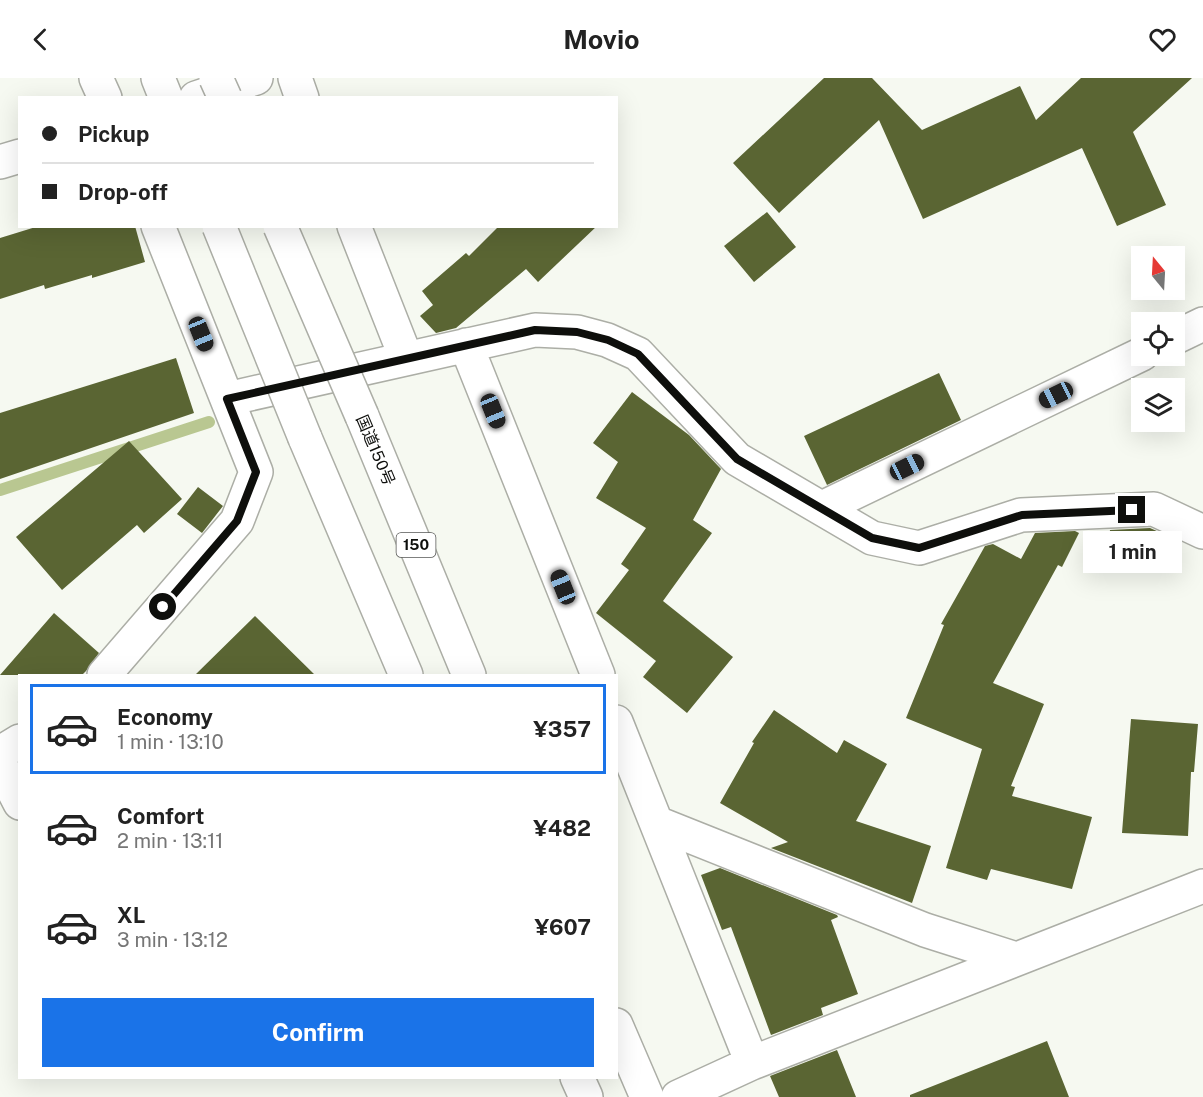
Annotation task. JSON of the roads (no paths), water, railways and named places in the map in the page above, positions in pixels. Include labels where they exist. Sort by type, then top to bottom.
[{"type":"main road","points":[[96,78],[104,96]]},
{"type":"main road","points":[[158,78],[165,96]]},
{"type":"main road","points":[[216,78],[224,96]]},
{"type":"main road","points":[[202,96],[256,78]]},
{"type":"main road","points":[[295,78],[301,96]]},
{"type":"main road","points":[[0,162],[18,157]]},
{"type":"main road","points":[[105,674],[237,521],[256,472],[159,228]]},
{"type":"main road","points":[[220,228],[305,438],[406,674]]},
{"type":"main road","name":"国道150号","points":[[281,228],[362,416],[469,674]]},
{"type":"main road","points":[[355,228],[406,358]]},
{"type":"main road","points":[[1185,333],[1203,324]]},
{"type":"main road","points":[[227,399],[535,330],[577,332],[608,340],[638,354],[737,459],[872,538],[919,548],[1022,515],[1154,509],[1203,532]]},
{"type":"main road","points":[[466,345],[598,674]]},
{"type":"main road","points":[[822,508],[1131,359]]},
{"type":"main road","points":[[618,727],[752,1063]]},
{"type":"main road","points":[[0,753],[18,742]]},
{"type":"main road","points":[[0,764],[18,799]]},
{"type":"main road","points":[[657,823],[925,930],[1016,959]]},
{"type":"main road","points":[[678,1097],[752,1063],[1203,886]]},
{"type":"main road","points":[[618,1030],[647,1097]]},
{"type":"main road","points":[[578,1079],[586,1097]]},
{"type":"waterway","points":[[0,490],[209,422]]}]
